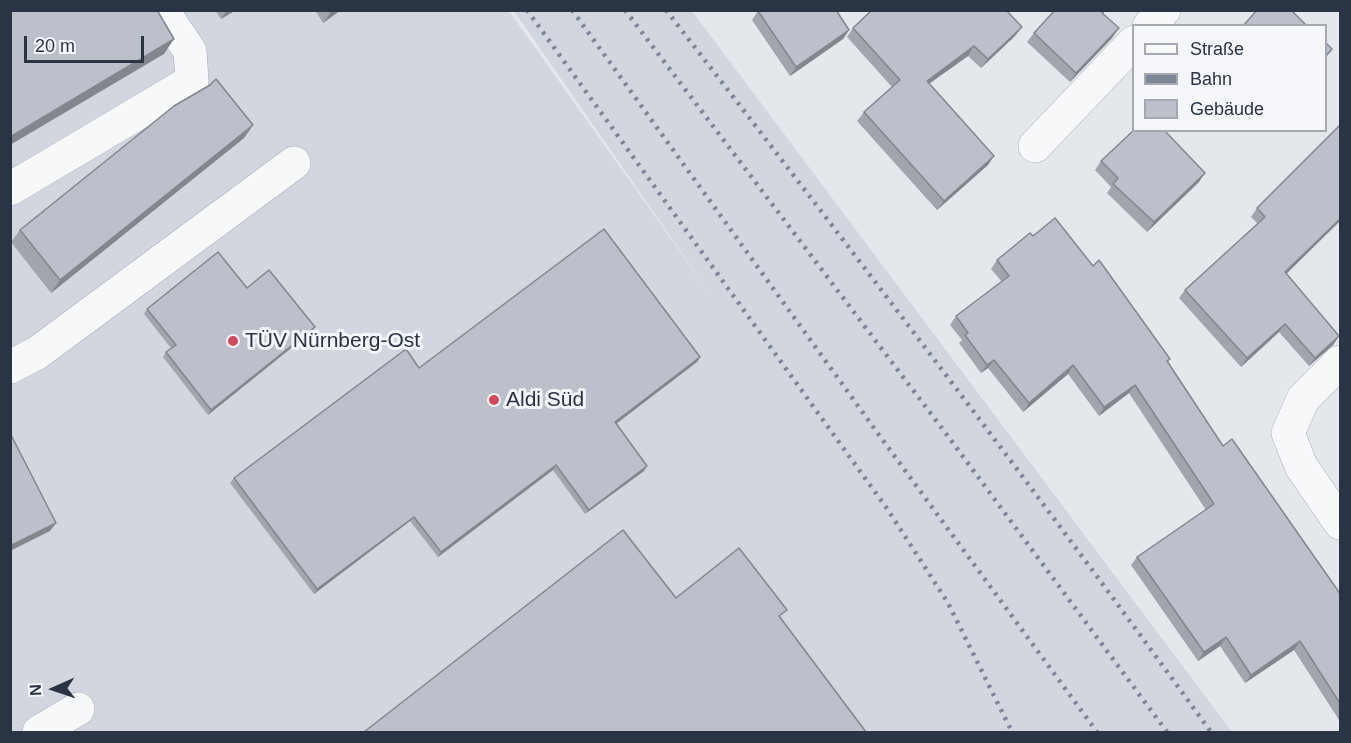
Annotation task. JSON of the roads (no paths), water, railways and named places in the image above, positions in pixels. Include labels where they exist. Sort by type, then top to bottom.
[{"type":"street","points":[[10,189],[192,81],[190,51],[162,10]]},
{"type":"street","points":[[1151,24],[1164,10]]},
{"type":"street","points":[[1035,146],[1132,44]]},
{"type":"street","points":[[10,367],[37,353],[294,163]]},
{"type":"street","points":[[1341,362],[1303,399],[1288,433],[1301,466],[1341,523]]},
{"type":"street","points":[[39,732],[78,709]]},
{"type":"railway","points":[[527,10],[888,510],[948,603],[1012,732]]},
{"type":"railway","points":[[572,10],[1097,732]]},
{"type":"railway","points":[[625,10],[947,435],[1167,732]]},
{"type":"railway","points":[[666,10],[942,369],[1211,732]]},
{"type":"place","name":"TÜV Nürnberg-Ost","points":[[233,341]]},
{"type":"place","name":"Aldi Süd","points":[[494,400]]}]
